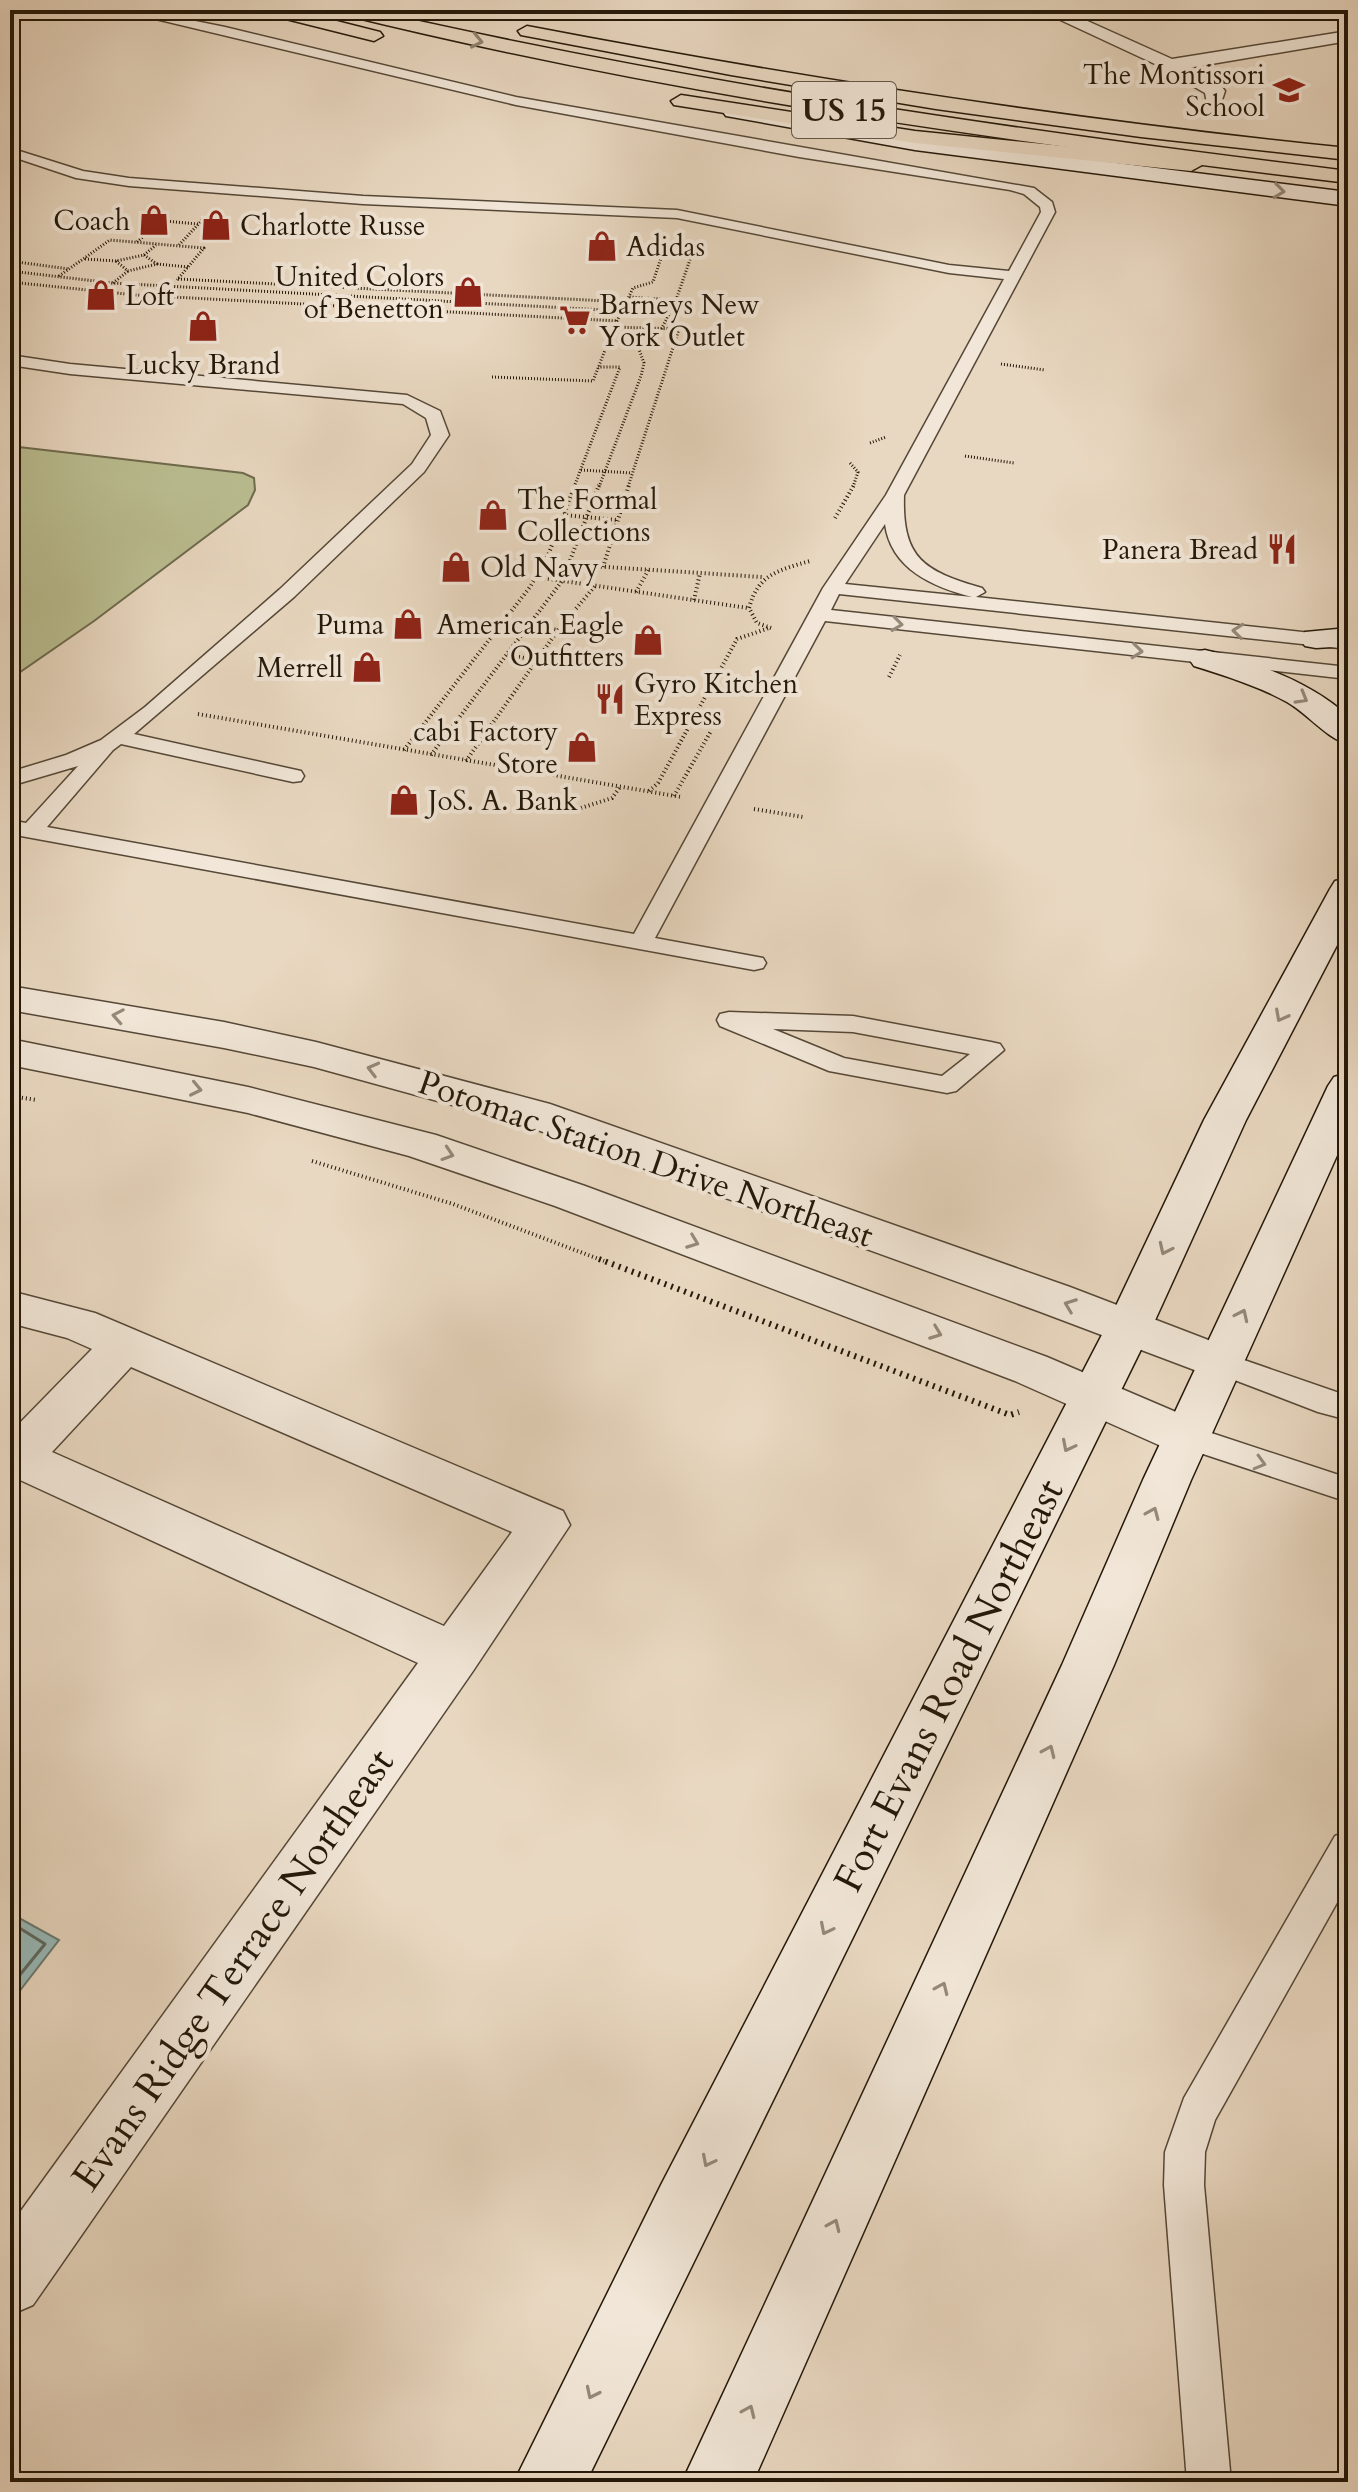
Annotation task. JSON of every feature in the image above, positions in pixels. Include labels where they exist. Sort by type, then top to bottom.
[{"type":"highway","points":[[272,10],[404,43]]},
{"type":"highway","name":"US 15","points":[[347,10],[543,55],[825,107],[1051,141],[1348,178]]},
{"type":"highway","name":"US 15","points":[[1348,154],[1118,128],[868,93],[519,30],[662,64],[897,105],[1120,136],[1348,161]]},
{"type":"highway","points":[[447,53],[489,62]]},
{"type":"highway","points":[[674,100],[1010,148],[1348,178]]},
{"type":"street","points":[[1048,10],[1170,65],[1215,91],[1214,99]]},
{"type":"street","points":[[1170,65],[1348,36]]},
{"type":"street","points":[[674,100],[915,144],[1348,199]]},
{"type":"street","points":[[1316,639],[1348,637]]},
{"type":"street","points":[[1205,659],[1258,676],[1299,696],[1326,713],[1348,734]]},
{"type":"street","name":"Fort Evans Road Northeast","points":[[549,2482],[1129,1327],[1225,1120],[1348,889]]},
{"type":"street","name":"Potomac Station Drive Northeast","points":[[10,998],[224,1035],[316,1055],[535,1114],[1129,1327],[1221,1363]]},
{"type":"street","name":"Potomac Station Drive Northeast","points":[[10,1052],[248,1100],[421,1145],[570,1196],[1031,1369],[1187,1437]]},
{"type":"street","points":[[717,2482],[1348,1086]]},
{"type":"street","name":"Evans Ridge Terrace Northeast","points":[[10,1307],[79,1325],[545,1525],[10,2282]]},
{"type":"street","points":[[124,1345],[12,1458],[454,1655]]},
{"type":"lane","points":[[124,10],[225,30],[516,101],[799,153],[1012,186],[1041,199],[1047,205],[1048,212],[895,495],[833,588],[641,942]]},
{"type":"lane","points":[[10,152],[81,175],[129,182],[363,200],[673,214],[949,269],[1013,276]]},
{"type":"lane","points":[[10,360],[70,369],[407,400],[434,415],[440,435],[418,468],[287,593],[152,711],[113,740],[20,829]]},
{"type":"lane","points":[[895,495],[895,533],[905,554],[923,571],[948,584],[1037,609]]},
{"type":"lane","points":[[833,588],[1348,643]]},
{"type":"lane","points":[[820,615],[1348,673]]},
{"type":"lane","points":[[10,779],[74,760],[113,740],[293,776]]},
{"type":"lane","points":[[20,829],[754,963]]},
{"type":"lane","points":[[729,1020],[853,1024],[978,1062],[947,1085],[838,1065],[729,1020]]},
{"type":"lane","points":[[1221,1363],[1329,1404],[1348,1408]]},
{"type":"lane","points":[[1187,1437],[1348,1490]]},
{"type":"lane","points":[[1209,2482],[1186,2233],[1185,2152],[1198,2112],[1348,1848]]},
{"type":"path","points":[[136,242],[174,212]]},
{"type":"path","points":[[492,377],[593,381],[633,288],[653,282],[673,214]]},
{"type":"path","points":[[163,221],[198,224]]},
{"type":"path","points":[[431,755],[562,581],[641,376],[644,363],[637,344],[654,344],[676,300],[693,250],[706,230],[719,222]]},
{"type":"path","points":[[59,277],[110,240],[204,248],[172,287]]},
{"type":"path","points":[[84,259],[116,261],[144,255],[156,244]]},
{"type":"path","points":[[144,255],[157,264]]},
{"type":"path","points":[[10,261],[70,269]]},
{"type":"path","points":[[116,261],[128,271]]},
{"type":"path","points":[[112,283],[128,271],[157,264],[188,267]]},
{"type":"path","points":[[10,271],[172,287],[622,311]]},
{"type":"path","points":[[178,279],[676,300]]},
{"type":"path","points":[[10,282],[136,295],[618,321]]},
{"type":"path","points":[[603,567],[679,329],[614,327]]},
{"type":"path","points":[[996,364],[1045,370]]},
{"type":"path","points":[[404,750],[544,563],[620,367],[598,367]]},
{"type":"path","points":[[965,456],[1014,463]]},
{"type":"path","points":[[832,523],[858,472],[850,463]]},
{"type":"path","points":[[581,470],[632,473]]},
{"type":"path","points":[[563,515],[617,520]]},
{"type":"path","points":[[544,563],[762,577],[810,561],[817,549]]},
{"type":"path","points":[[636,592],[649,569]]},
{"type":"path","points":[[694,600],[700,573]]},
{"type":"path","points":[[536,577],[749,608]]},
{"type":"path","points":[[649,792],[658,783],[737,639],[773,628],[757,623],[749,608],[752,591],[762,577]]},
{"type":"path","points":[[466,761],[558,630],[595,586]]},
{"type":"path","points":[[503,621],[558,630]]},
{"type":"path","points":[[506,655],[537,660]]},
{"type":"path","points":[[889,677],[900,655]]},
{"type":"path","points":[[152,711],[184,711],[682,797]]},
{"type":"path","points":[[581,808],[612,798],[620,787]]},
{"type":"path","points":[[745,808],[803,817]]},
{"type":"path","points":[[10,1096],[40,1101]]},
{"type":"path","points":[[304,1158],[453,1204],[1010,1415],[1019,1412]]},
{"type":"green space","points":[[10,446],[243,473],[254,478],[255,490],[248,505],[94,621],[10,679]]},
{"type":"water","points":[[10,1913],[59,1940],[15,1997],[10,1994]]},
{"type":"place","name":"The Montissori School","points":[[1289,90]]},
{"type":"place","name":"Coach","points":[[154,220]]},
{"type":"place","name":"Charlotte Russe","points":[[216,225]]},
{"type":"place","name":"Adidas","points":[[602,246]]},
{"type":"place","name":"United Colors of Benetton","points":[[468,292]]},
{"type":"place","name":"Loft","points":[[101,295]]},
{"type":"place","name":"Barneys New York Outlet","points":[[575,320]]},
{"type":"place","name":"Lucky Brand","points":[[203,326]]},
{"type":"place","name":"The Formal Collections","points":[[493,515]]},
{"type":"place","name":"Panera Bread","points":[[1282,549]]},
{"type":"place","name":"Old Navy","points":[[456,567]]},
{"type":"place","name":"Puma","points":[[408,624]]},
{"type":"place","name":"American Eagle Outfitters","points":[[648,640]]},
{"type":"place","name":"Merrell","points":[[367,667]]},
{"type":"place","name":"Gyro Kitchen Express","points":[[610,699]]},
{"type":"place","name":"cabi Factory Store","points":[[582,747]]},
{"type":"place","name":"JoS. A. Bank","points":[[404,800]]}]
